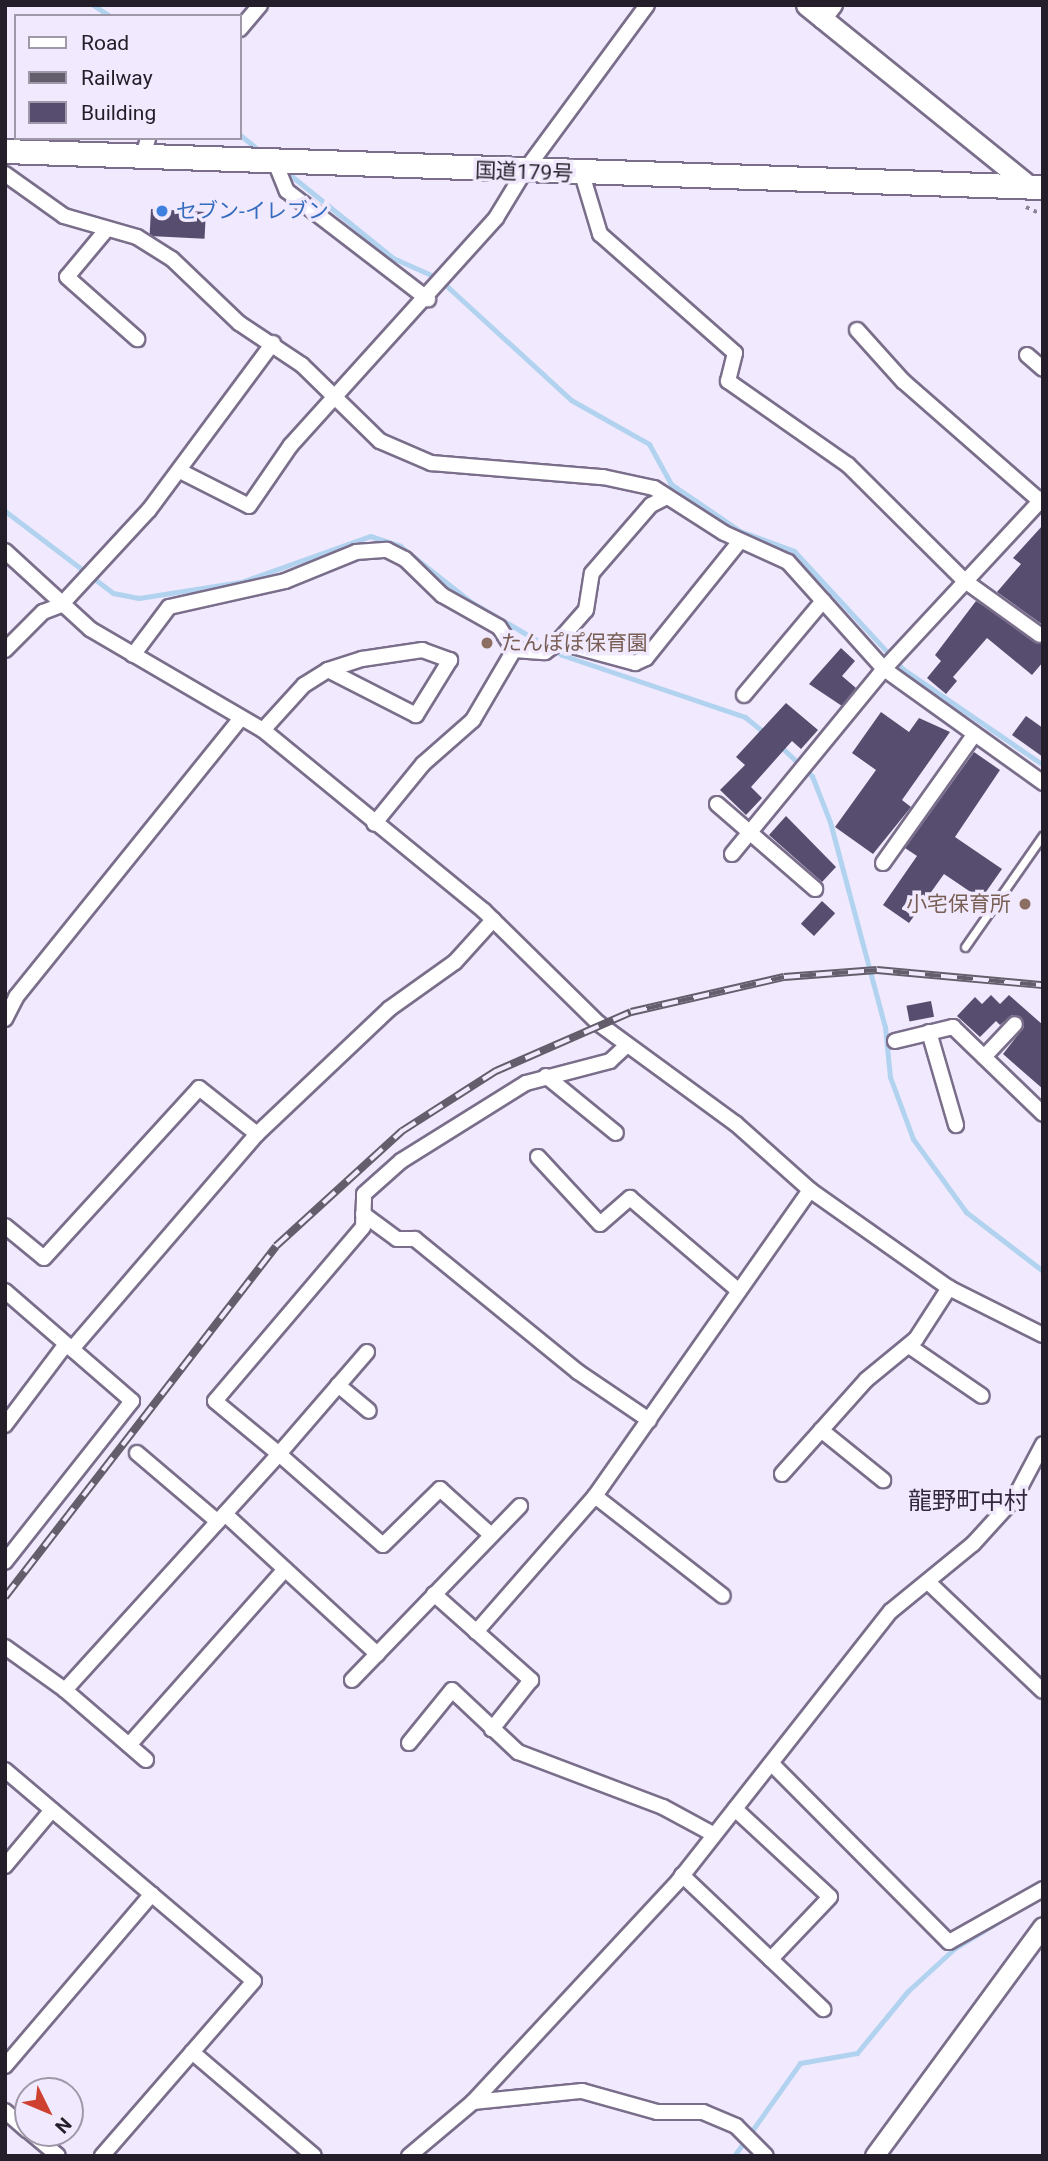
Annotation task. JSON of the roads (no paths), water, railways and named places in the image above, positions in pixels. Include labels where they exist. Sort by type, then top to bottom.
[{"type":"highway","name":"国道179号","points":[[5,151],[146,147],[275,162],[1034,194]]},
{"type":"main road","points":[[806,5],[827,12],[1034,194]]},
{"type":"street","points":[[242,27],[260,5]]},
{"type":"street","points":[[180,471],[249,506],[291,444],[335,394],[428,299],[496,218],[524,172],[647,5]]},
{"type":"street","points":[[275,162],[286,191],[428,299]]},
{"type":"street","points":[[5,174],[64,216],[137,237],[172,259],[239,323],[273,343],[335,394],[380,441],[431,463],[603,477],[654,488],[665,498],[740,541],[788,562],[884,669],[1043,783]]},
{"type":"street","points":[[582,174],[600,234],[735,354],[727,382],[848,465],[965,581],[1040,635]]},
{"type":"street","points":[[107,229],[67,277],[137,340]]},
{"type":"street","points":[[732,854],[884,669],[965,581],[1039,508],[903,381],[857,331]]},
{"type":"street","points":[[5,660],[9,647],[43,612],[61,604],[180,471],[273,343]]},
{"type":"street","points":[[1027,355],[1043,369]]},
{"type":"street","points":[[514,650],[545,652],[558,642],[586,610],[593,573],[651,505],[665,498]]},
{"type":"street","points":[[558,642],[635,663],[646,658],[740,541]]},
{"type":"street","points":[[133,655],[169,607],[285,581],[377,548],[405,559],[442,595],[499,627],[514,650]]},
{"type":"street","points":[[5,551],[61,604],[133,655],[263,730],[493,920],[626,1046],[736,1124],[810,1190],[950,1288],[1043,1335]]},
{"type":"street","points":[[744,695],[822,601]]},
{"type":"street","points":[[263,730],[304,685],[328,670],[362,659],[422,650],[450,660],[416,715],[328,670]]},
{"type":"street","points":[[374,824],[423,764],[473,720],[514,650]]},
{"type":"street","points":[[5,1019],[16,997],[240,719]]},
{"type":"street","points":[[883,863],[974,735]]},
{"type":"street","points":[[717,804],[815,889]]},
{"type":"street","points":[[5,1425],[69,1347],[257,1134],[389,1009],[455,962],[493,920]]},
{"type":"street","points":[[985,1057],[1015,1024]]},
{"type":"street","points":[[895,1041],[953,1027],[1043,1114]]},
{"type":"street","points":[[929,1032],[956,1125]]},
{"type":"street","points":[[491,1535],[440,1489],[383,1545],[215,1401],[363,1227],[364,1194],[401,1161],[546,1076],[610,1061],[626,1046]]},
{"type":"street","points":[[546,1076],[616,1133]]},
{"type":"street","points":[[5,1226],[44,1258],[199,1088],[257,1134]]},
{"type":"street","points":[[538,1157],[600,1224],[630,1198],[739,1291]]},
{"type":"street","points":[[476,1632],[595,1496],[810,1190]]},
{"type":"street","points":[[363,1214],[397,1239],[415,1239],[578,1371],[649,1420]]},
{"type":"street","points":[[782,1474],[866,1380],[909,1346],[950,1288]]},
{"type":"street","points":[[5,1562],[132,1401],[6,1295]]},
{"type":"street","points":[[909,1346],[982,1396]]},
{"type":"street","points":[[65,1690],[279,1454],[367,1352]]},
{"type":"street","points":[[338,1385],[369,1411]]},
{"type":"street","points":[[821,1430],[883,1480]]},
{"type":"street","points":[[409,2156],[473,2102],[682,1875],[891,1611],[928,1582],[1014,1499],[1043,1444]]},
{"type":"street","points":[[136,1453],[285,1569],[377,1654]]},
{"type":"street","points":[[595,1496],[723,1596]]},
{"type":"street","points":[[352,1680],[520,1506]]},
{"type":"street","points":[[129,1745],[285,1569]]},
{"type":"street","points":[[928,1582],[1041,1687]]},
{"type":"street","points":[[434,1594],[531,1680],[492,1729]]},
{"type":"street","points":[[5,1647],[65,1690],[146,1760]]},
{"type":"street","points":[[409,1742],[452,1690],[492,1729],[543,1765],[663,1807],[713,1834]]},
{"type":"street","points":[[772,1764],[949,1942],[1043,1889]]},
{"type":"street","points":[[5,1770],[254,1981],[102,2156]]},
{"type":"street","points":[[735,1809],[830,1897],[771,1959]]},
{"type":"street","points":[[5,1866],[52,1810]]},
{"type":"street","points":[[682,1875],[823,2009]]},
{"type":"street","points":[[5,2066],[152,1894]]},
{"type":"street","points":[[875,2156],[1043,1927]]},
{"type":"street","points":[[192,2052],[314,2156]]},
{"type":"street","points":[[473,2102],[582,2091],[657,2112],[703,2112],[736,2126],[765,2156]]},
{"type":"lane","points":[[965,947],[1043,835]]},
{"type":"waterway","points":[[93,5],[107,14]]},
{"type":"waterway","points":[[242,137],[262,153]]},
{"type":"waterway","points":[[284,170],[393,258],[438,278],[571,400],[649,444],[671,484],[740,531],[794,551],[903,669],[1043,765]]},
{"type":"waterway","points":[[5,511],[113,593],[139,598],[241,582],[370,536],[400,546],[471,602],[562,655],[745,717],[766,734]]},
{"type":"waterway","points":[[779,745],[812,776],[830,822],[885,1027],[890,1077],[913,1139],[966,1212],[1043,1271]]},
{"type":"waterway","points":[[734,2156],[800,2063],[857,2053],[908,1991],[955,1948],[998,1922]]},
{"type":"railway","points":[[5,1597],[276,1246],[402,1131],[496,1071],[631,1012],[784,977],[877,970],[1043,985]]},
{"type":"place","name":"セブン-イレブン","points":[[162,211]]},
{"type":"place","name":"たんぽぽ保育園","points":[[487,643]]},
{"type":"place","name":"小宅保育所","points":[[1025,904]]},
{"type":"district","name":"龍野町中村","points":[[968,1502]]}]
